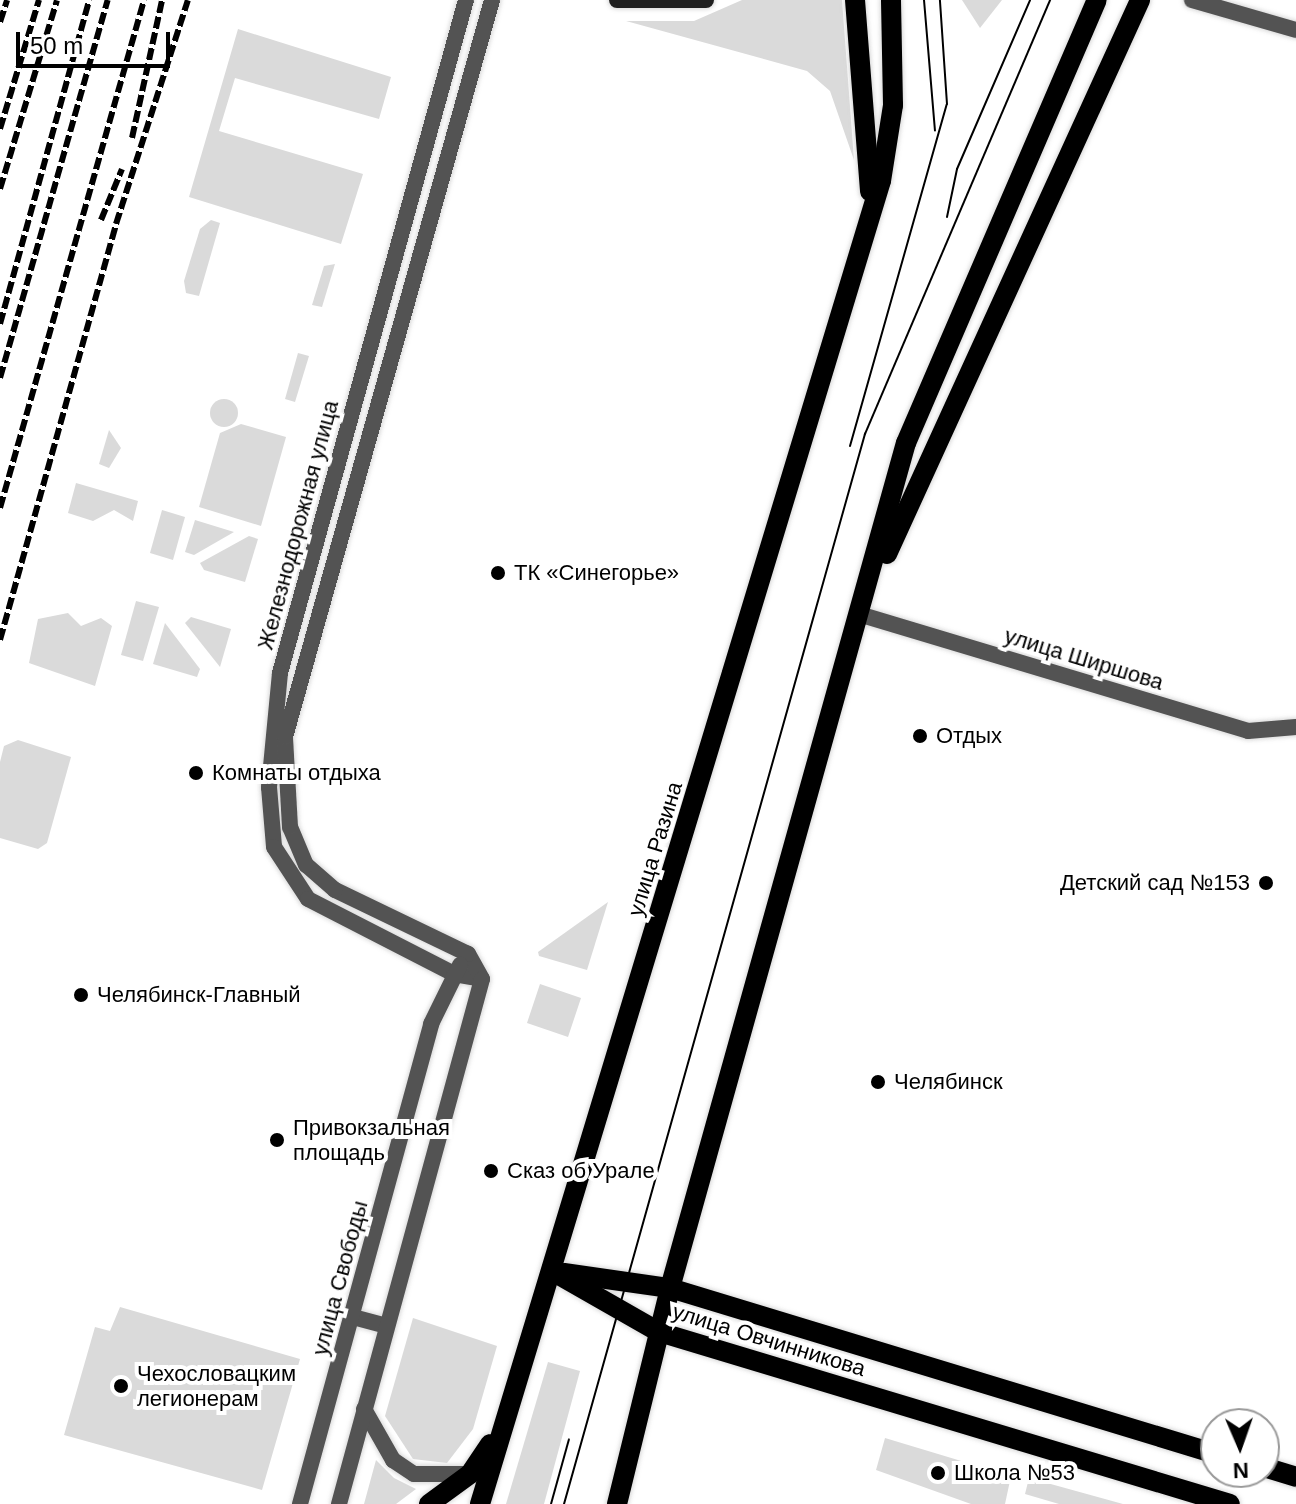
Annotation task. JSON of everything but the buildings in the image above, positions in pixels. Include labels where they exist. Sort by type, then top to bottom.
[{"type":"main road","points":[[617,0],[706,0]]},
{"type":"main road","points":[[855,0],[869,107],[871,206]]},
{"type":"main road","points":[[871,206],[893,105],[891,0]]},
{"type":"main road","points":[[617,1504],[670,1288],[864,606],[906,443],[1097,0]]},
{"type":"main road","points":[[864,606],[1140,0]]},
{"type":"main road","name":"улица Разина","points":[[480,1504],[497,1434],[552,1271],[871,206]]},
{"type":"main road","name":"улица Овчинникова","points":[[552,1271],[670,1288],[1200,1449]]},
{"type":"main road","name":"улица Овчинникова","points":[[552,1271],[659,1332],[1230,1504]]},
{"type":"main road","points":[[429,1504],[470,1474],[497,1434]]},
{"type":"street","name":"Железнодорожная улица","points":[[454,974],[406,946],[336,917],[294,885],[274,847],[269,742],[280,673],[466,0]]},
{"type":"street","name":"Железнодорожная улица","points":[[468,954],[421,927],[335,890],[306,865],[290,827],[285,737],[492,0]]},
{"type":"street","points":[[1192,0],[1296,30]]},
{"type":"street","name":"улица Ширшова","points":[[864,606],[1248,731],[1296,727]]},
{"type":"street","points":[[406,946],[427,944],[421,927]]},
{"type":"street","points":[[339,1504],[482,979],[468,954]]},
{"type":"street","name":"улица Свободы","points":[[300,1504],[431,1024],[454,974],[468,954]]},
{"type":"street","points":[[454,974],[482,979]]},
{"type":"street","points":[[353,1317],[386,1326]]},
{"type":"street","points":[[364,1409],[393,1460],[414,1474],[470,1474]]},
{"type":"shaded area","points":[[742,0],[842,0],[854,160],[830,91],[807,71],[626,21],[694,21]]},
{"type":"shaded area","points":[[962,0],[1002,0],[980,28]]},
{"type":"shaded area","points":[[238,29],[391,77],[379,119],[235,78],[219,131],[363,174],[341,244],[189,197]]},
{"type":"shaded area","points":[[211,220],[220,223],[199,296],[186,293],[184,281],[200,229]]},
{"type":"shaded area","points":[[335,264],[322,307],[312,305],[324,266]]},
{"type":"shaded area","points":[[298,353],[309,356],[295,402],[285,399]]},
{"type":"shaded area","points":[[224,399],[234,403],[238,413],[234,423],[224,427],[214,423],[210,413],[214,403]]},
{"type":"shaded area","points":[[241,424],[286,437],[261,526],[199,507],[220,433]]},
{"type":"shaded area","points":[[109,430],[121,448],[109,468],[99,464]]},
{"type":"shaded area","points":[[76,483],[138,501],[133,521],[114,510],[93,521],[68,513]]},
{"type":"shaded area","points":[[162,510],[185,517],[173,560],[150,553]]},
{"type":"shaded area","points":[[195,520],[234,532],[194,555],[185,552]]},
{"type":"shaded area","points":[[249,536],[258,539],[245,582],[204,570],[200,563]]},
{"type":"shaded area","points":[[136,601],[159,607],[143,661],[121,655]]},
{"type":"shaded area","points":[[68,613],[81,626],[101,618],[112,626],[95,686],[29,663],[38,619]]},
{"type":"shaded area","points":[[191,617],[231,629],[220,667],[185,623]]},
{"type":"shaded area","points":[[165,623],[200,669],[197,677],[153,664]]},
{"type":"shaded area","points":[[18,740],[71,757],[47,843],[38,849],[0,838],[0,762],[4,746]]},
{"type":"shaded area","points":[[608,902],[587,970],[539,956],[538,952]]},
{"type":"shaded area","points":[[540,984],[581,998],[568,1037],[527,1023]]},
{"type":"shaded area","points":[[120,1307],[300,1359],[262,1490],[64,1435],[95,1327],[110,1331]]},
{"type":"shaded area","points":[[413,1318],[497,1346],[473,1429],[447,1463],[413,1459],[385,1416]]},
{"type":"shaded area","points":[[548,1362],[580,1371],[544,1504],[506,1504]]},
{"type":"shaded area","name":"Школа №53","points":[[885,1438],[1011,1476],[1005,1504],[971,1504],[876,1470]]},
{"type":"shaded area","points":[[376,1460],[394,1478],[416,1489],[396,1504],[364,1504]]},
{"type":"shaded area","points":[[1029,1478],[1123,1504],[1059,1504],[1025,1494]]},
{"type":"tram line","points":[[924,0],[935,131]]},
{"type":"tram line","points":[[850,446],[947,104],[940,0]]},
{"type":"tram line","points":[[947,217],[957,169],[1030,0]]},
{"type":"tram line","points":[[564,1504],[865,434],[1050,0]]},
{"type":"tram line","points":[[551,1504],[569,1439]]},
{"type":"railway","points":[[0,22],[7,0]]},
{"type":"railway","points":[[0,129],[39,0]]},
{"type":"railway","points":[[0,189],[57,0]]},
{"type":"railway","points":[[0,324],[89,0]]},
{"type":"railway","points":[[0,378],[108,0]]},
{"type":"railway","points":[[0,508],[144,0]]},
{"type":"railway","points":[[132,138],[162,0]]},
{"type":"railway","points":[[0,640],[116,224],[188,0]]},
{"type":"railway","points":[[101,220],[122,169]]},
{"type":"place","name":"ТК «Синегорье»","points":[[498,573]]},
{"type":"place","name":"Отдых","points":[[920,736]]},
{"type":"place","name":"Комнаты отдыха","points":[[196,773]]},
{"type":"place","name":"Детский сад №153","points":[[1266,883]]},
{"type":"place","name":"Челябинск-Главный","points":[[81,995]]},
{"type":"place","name":"Челябинск","points":[[878,1082]]},
{"type":"place","name":"Привокзальная площадь","points":[[277,1140]]},
{"type":"place","name":"Сказ об Урале","points":[[491,1171]]},
{"type":"place","name":"Чехословацким легионерам","points":[[121,1386]]},
{"type":"place","name":"Школа №53","points":[[938,1473]]}]
